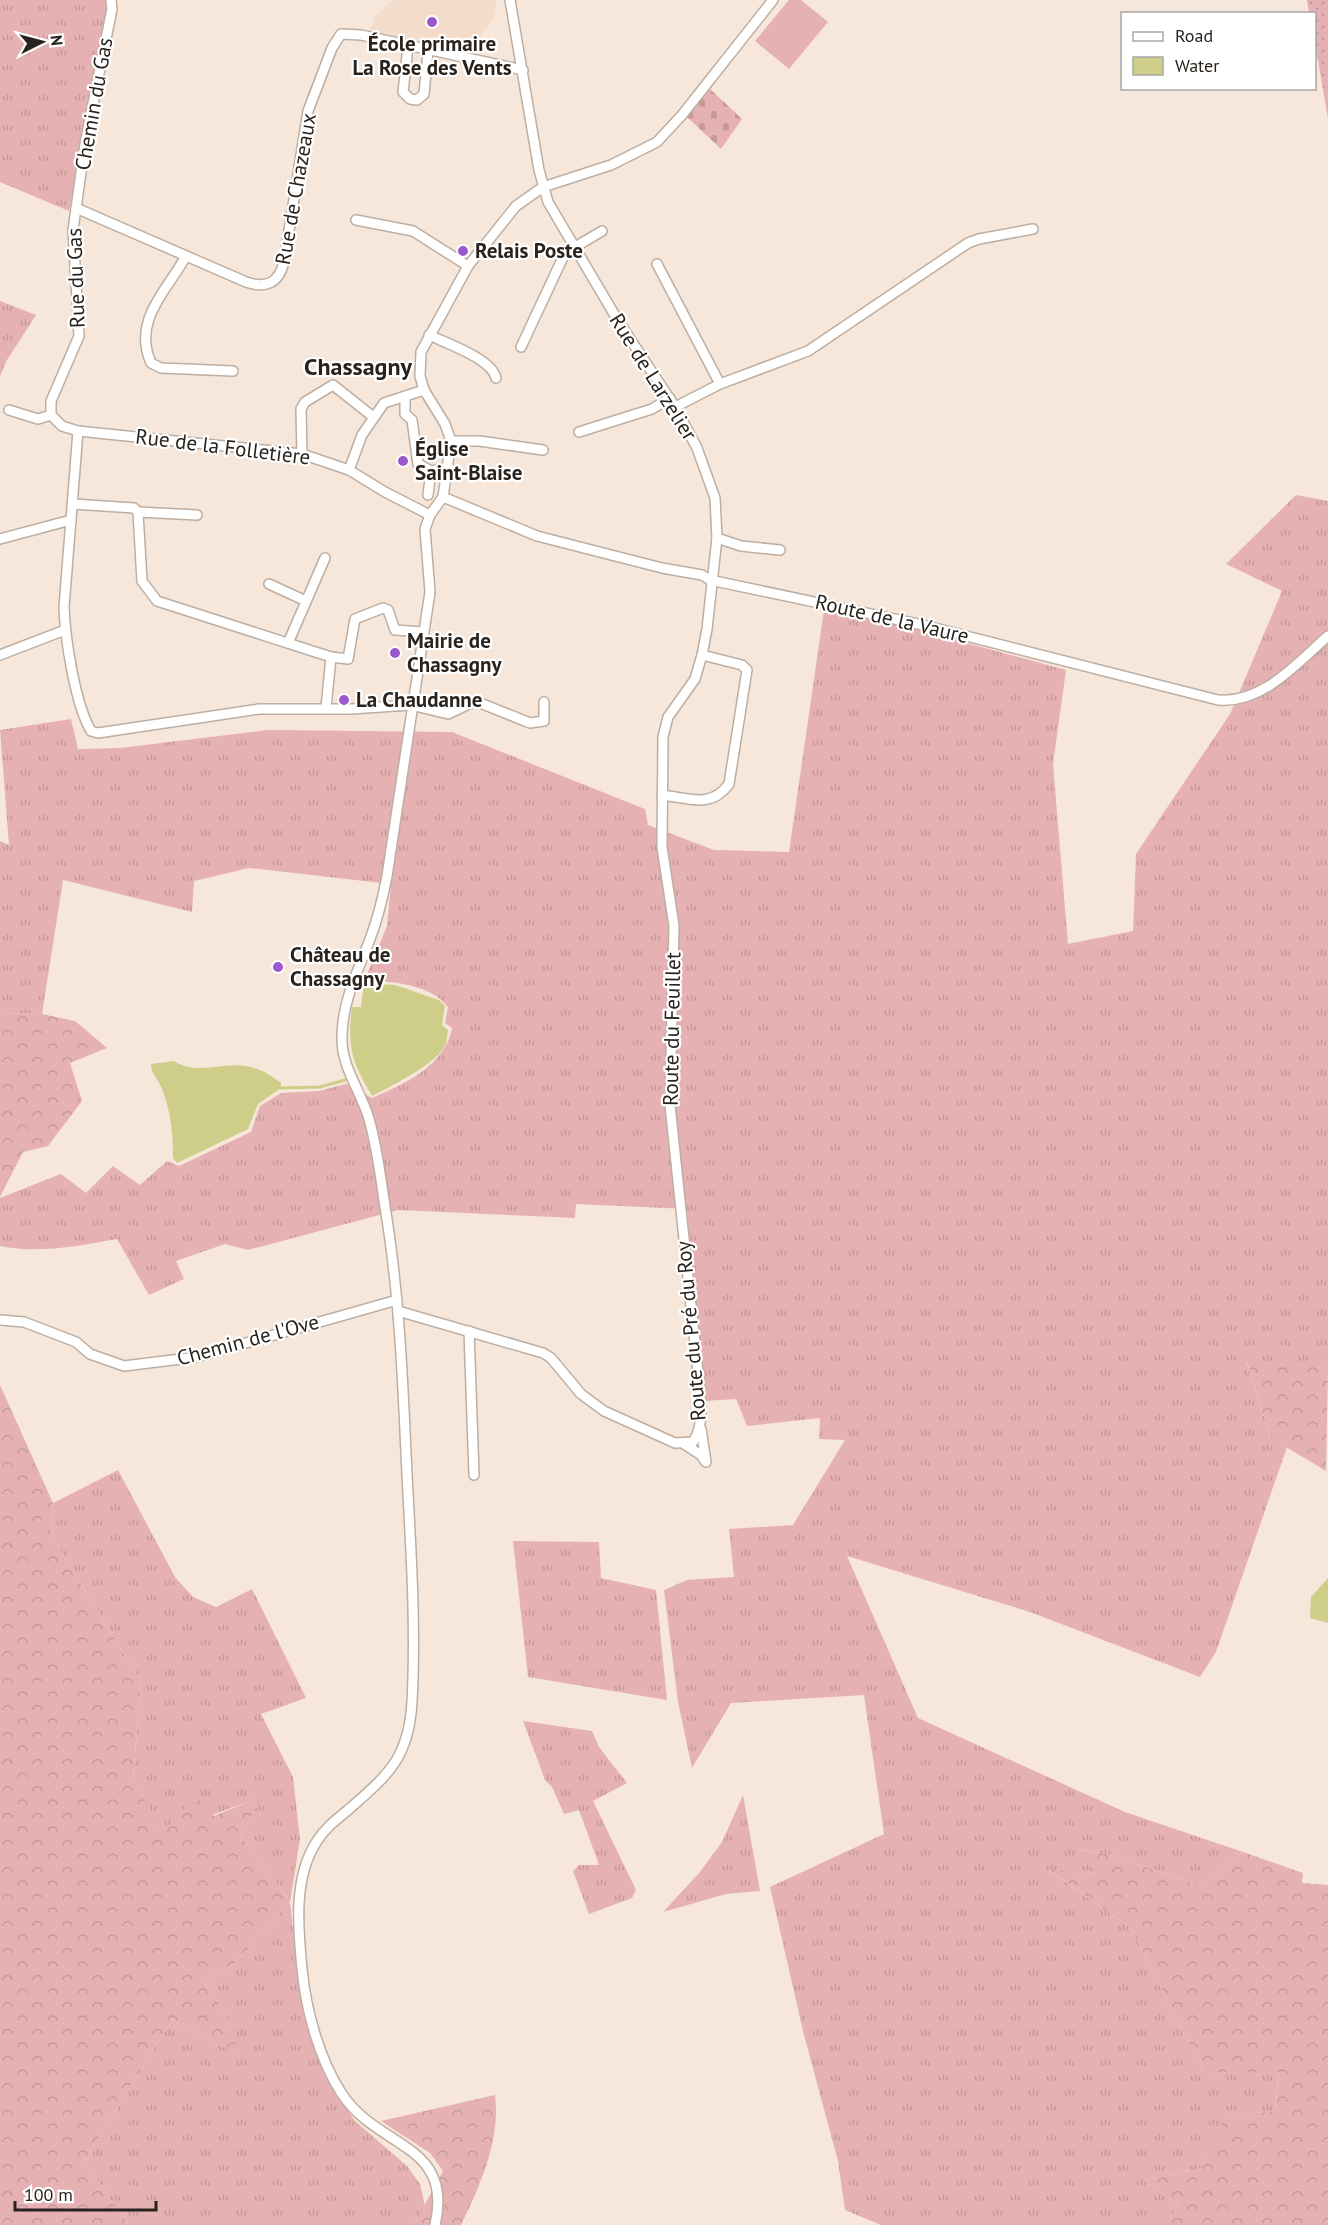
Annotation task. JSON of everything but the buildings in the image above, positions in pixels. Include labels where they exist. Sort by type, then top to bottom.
[{"type":"street","name":"Chemin du Gas","points":[[76,208],[112,9],[111,0]]},
{"type":"street","name":"Rue de Larzelier","points":[[510,0],[543,187],[548,202],[670,398],[710,480],[715,498],[717,538],[702,655]]},
{"type":"street","points":[[435,2225],[440,2193],[430,2168],[422,2158],[373,2125],[354,2109],[335,2079],[318,2037],[305,1994],[300,1936],[302,1878],[317,1840],[329,1826],[388,1773],[405,1748],[409,1731],[413,1657],[412,1580],[397,1300],[374,1139],[368,1116],[347,1069],[342,1036],[349,993],[380,913],[430,587],[425,529],[430,515],[443,497],[449,466],[451,441],[445,424],[424,390],[420,363],[429,334],[468,266],[516,206],[543,187],[610,165],[657,142],[682,115],[773,0]]},
{"type":"street","name":"Rue de Chazeaux","points":[[76,208],[254,285],[269,284],[279,278],[284,262],[308,111],[336,39],[348,33],[523,70]]},
{"type":"street","points":[[408,47],[403,92],[410,99],[417,100],[424,94],[428,51]]},
{"type":"street","name":"Rue du Gas","points":[[51,415],[51,401],[79,336],[73,230],[76,208]]},
{"type":"street","points":[[356,220],[413,231],[468,266]]},
{"type":"street","points":[[675,407],[720,384],[808,351],[968,243],[1033,229]]},
{"type":"street","points":[[521,348],[565,253],[602,231]]},
{"type":"street","points":[[186,256],[147,317],[146,354],[151,363],[161,368],[233,371]]},
{"type":"street","points":[[657,264],[720,384]]},
{"type":"street","points":[[429,334],[485,362],[494,370],[496,378]]},
{"type":"street","points":[[302,454],[301,409],[305,402],[333,385],[372,416]]},
{"type":"street","points":[[349,470],[362,435],[372,416],[384,403],[424,390]]},
{"type":"street","points":[[405,396],[405,414],[412,420],[418,464],[431,471],[449,466]]},
{"type":"street","points":[[579,432],[652,409],[670,398]]},
{"type":"street","name":"Rue de la Folletière","points":[[9,410],[38,418],[51,415],[62,426],[78,431],[302,454],[349,470],[430,515]]},
{"type":"street","points":[[78,431],[65,630],[73,674],[91,731],[108,731],[259,709],[411,705],[448,714],[475,701],[530,723],[544,721],[544,702]]},
{"type":"street","points":[[451,441],[479,441],[543,450]]},
{"type":"street","points":[[428,495],[431,471]]},
{"type":"street","name":"Route de la Vaure","points":[[443,497],[537,536],[662,568],[702,575],[710,580],[912,622],[1218,700],[1240,699],[1267,687],[1328,636]]},
{"type":"street","points":[[73,504],[134,508],[138,512],[197,515]]},
{"type":"street","points":[[138,512],[142,581],[157,601],[331,657],[348,658],[355,619],[383,608],[388,610],[395,630],[423,632]]},
{"type":"street","points":[[0,539],[71,520]]},
{"type":"street","points":[[717,538],[741,546],[780,550]]},
{"type":"street","points":[[288,643],[325,558]]},
{"type":"street","points":[[269,584],[306,601]]},
{"type":"street","points":[[0,655],[65,630]]},
{"type":"street","points":[[662,795],[710,801],[721,796],[729,784],[747,670],[742,664],[702,655]]},
{"type":"street","name":"Route du Feuillet","points":[[680,1211],[670,1105],[674,926],[662,847],[664,726],[695,679],[702,655]]},
{"type":"street","points":[[326,708],[331,657]]},
{"type":"street","name":"Route du Pré du Roy","points":[[398,1311],[543,1353],[592,1404],[675,1443],[693,1442],[701,1427],[699,1382],[680,1211]]},
{"type":"street","name":"Chemin de l'Ove","points":[[0,1320],[24,1322],[76,1342],[90,1354],[124,1366],[197,1357],[397,1300]]},
{"type":"street","points":[[469,1331],[474,1475]]},
{"type":"street","points":[[684,1444],[701,1455],[706,1462],[701,1427]]},
{"type":"shaded area","name":"École primaire La Rose des Vents","points":[[393,0],[496,0],[495,12],[488,27],[477,40],[459,46],[424,44],[370,32],[375,16]]},
{"type":"green space","points":[[0,0],[107,0],[109,10],[69,211],[0,182]]},
{"type":"green space","points":[[789,0],[801,0],[828,22],[789,69],[755,41]]},
{"type":"green space","points":[[1307,0],[1328,0],[1328,119],[1316,49],[1316,12],[1309,12]]},
{"type":"green space","points":[[709,88],[742,119],[721,149],[687,117]]},
{"type":"green space","points":[[0,301],[36,315],[7,360],[0,376]]},
{"type":"green space","points":[[1296,495],[1328,501],[1328,1367],[1247,1363],[1271,1438],[1287,1447],[1216,1652],[1200,1677],[1030,1612],[847,1556],[918,1718],[1125,1812],[1243,1852],[1202,1886],[1111,1855],[1078,1849],[1097,1874],[1048,1870],[1130,1927],[1204,2073],[1279,2071],[1275,2111],[1226,2116],[1202,2168],[1145,2181],[1178,2205],[1167,2225],[881,2225],[845,2210],[838,2161],[804,2035],[770,1887],[884,1834],[864,1695],[731,1703],[692,1768],[678,1702],[664,1590],[687,1580],[734,1577],[729,1529],[793,1525],[845,1440],[819,1439],[820,1418],[747,1426],[736,1399],[704,1401],[687,1209],[576,1204],[575,1218],[398,1210],[248,1250],[225,1244],[176,1261],[184,1279],[149,1295],[117,1239],[44,1249],[0,1246],[0,1198],[61,1174],[86,1193],[113,1166],[140,1185],[167,1161],[179,1166],[251,1132],[260,1106],[281,1093],[319,1091],[346,1084],[372,1098],[410,1080],[432,1063],[448,1041],[452,1028],[445,1023],[448,1007],[432,993],[387,981],[365,979],[387,926],[391,884],[249,868],[194,881],[192,912],[63,880],[42,1014],[0,1013],[0,841],[9,845],[0,730],[71,719],[78,749],[120,748],[268,730],[452,732],[645,809],[648,825],[714,850],[789,852],[824,610],[894,623],[1066,670],[1053,764],[1068,944],[1133,931],[1136,854],[1230,714],[1282,591],[1226,564]]},
{"type":"green space","points":[[0,1013],[42,1014],[75,1021],[107,1048],[70,1063],[82,1101],[48,1146],[23,1152],[0,1197]]},
{"type":"green space","points":[[1247,1362],[1328,1367],[1326,1471],[1271,1438]]},
{"type":"green space","points":[[0,1385],[53,1503],[51,1535],[141,1682],[133,1778],[161,1833],[196,1797],[214,1816],[262,1796],[241,1836],[290,1902],[231,1967],[203,1981],[226,2014],[239,2055],[172,2020],[84,2162],[129,2225],[0,2225]]},
{"type":"green space","points":[[118,1470],[175,1577],[193,1597],[216,1607],[252,1589],[306,1698],[261,1714],[293,1777],[300,1839],[290,1902],[241,1836],[261,1797],[161,1834],[133,1778],[141,1682],[51,1535],[53,1503]]},
{"type":"green space","points":[[513,1541],[599,1542],[601,1578],[656,1590],[667,1700],[528,1677]]},
{"type":"green space","points":[[523,1721],[592,1731],[599,1747],[627,1783],[593,1801],[636,1890],[632,1898],[589,1914],[573,1871],[579,1865],[599,1865],[579,1810],[564,1814],[552,1787],[545,1780]]},
{"type":"green space","points":[[743,1795],[760,1891],[726,1894],[663,1912],[700,1872],[722,1842]]},
{"type":"green space","points":[[1077,1849],[1111,1855],[1202,1886],[1243,1852],[1303,1873],[1302,1883],[1328,1885],[1328,2225],[1167,2225],[1178,2205],[1145,2181],[1202,2168],[1225,2116],[1275,2111],[1279,2072],[1204,2073],[1130,1927],[1047,1869],[1096,1874]]},
{"type":"green space","points":[[290,1902],[300,1997],[324,2075],[355,2121],[407,2166],[420,2184],[425,2206],[414,2225],[129,2225],[84,2162],[172,2020],[238,2054],[226,2014],[203,1981],[231,1967]]},
{"type":"green space","points":[[495,2095],[496,2112],[492,2145],[482,2178],[461,2225],[414,2225],[443,2171],[430,2153],[381,2121]]},
{"type":"water","points":[[364,983],[395,985],[439,1000],[445,1006],[442,1025],[448,1030],[446,1044],[434,1059],[413,1074],[372,1096],[356,1063],[350,1033],[352,1007],[361,1007]]},
{"type":"water","points":[[174,1061],[199,1068],[237,1065],[250,1067],[265,1072],[281,1083],[281,1088],[258,1104],[248,1129],[177,1163],[173,1158],[168,1106],[151,1064]]},
{"type":"water","points":[[1328,1578],[1328,1623],[1310,1618],[1311,1597]]},
{"type":"waterway","points":[[281,1088],[320,1087],[345,1080]]},
{"type":"place","name":"École primaire La Rose des Vents","points":[[432,22]]},
{"type":"place","name":"Relais Poste","points":[[463,251]]},
{"type":"place","name":"Église Saint-Blaise","points":[[403,461]]},
{"type":"place","name":"Mairie de Chassagny","points":[[395,653]]},
{"type":"place","name":"La Chaudanne","points":[[344,700]]},
{"type":"place","name":"Château de Chassagny","points":[[278,967]]},
{"type":"district","name":"Chassagny","points":[[358,367]]}]
